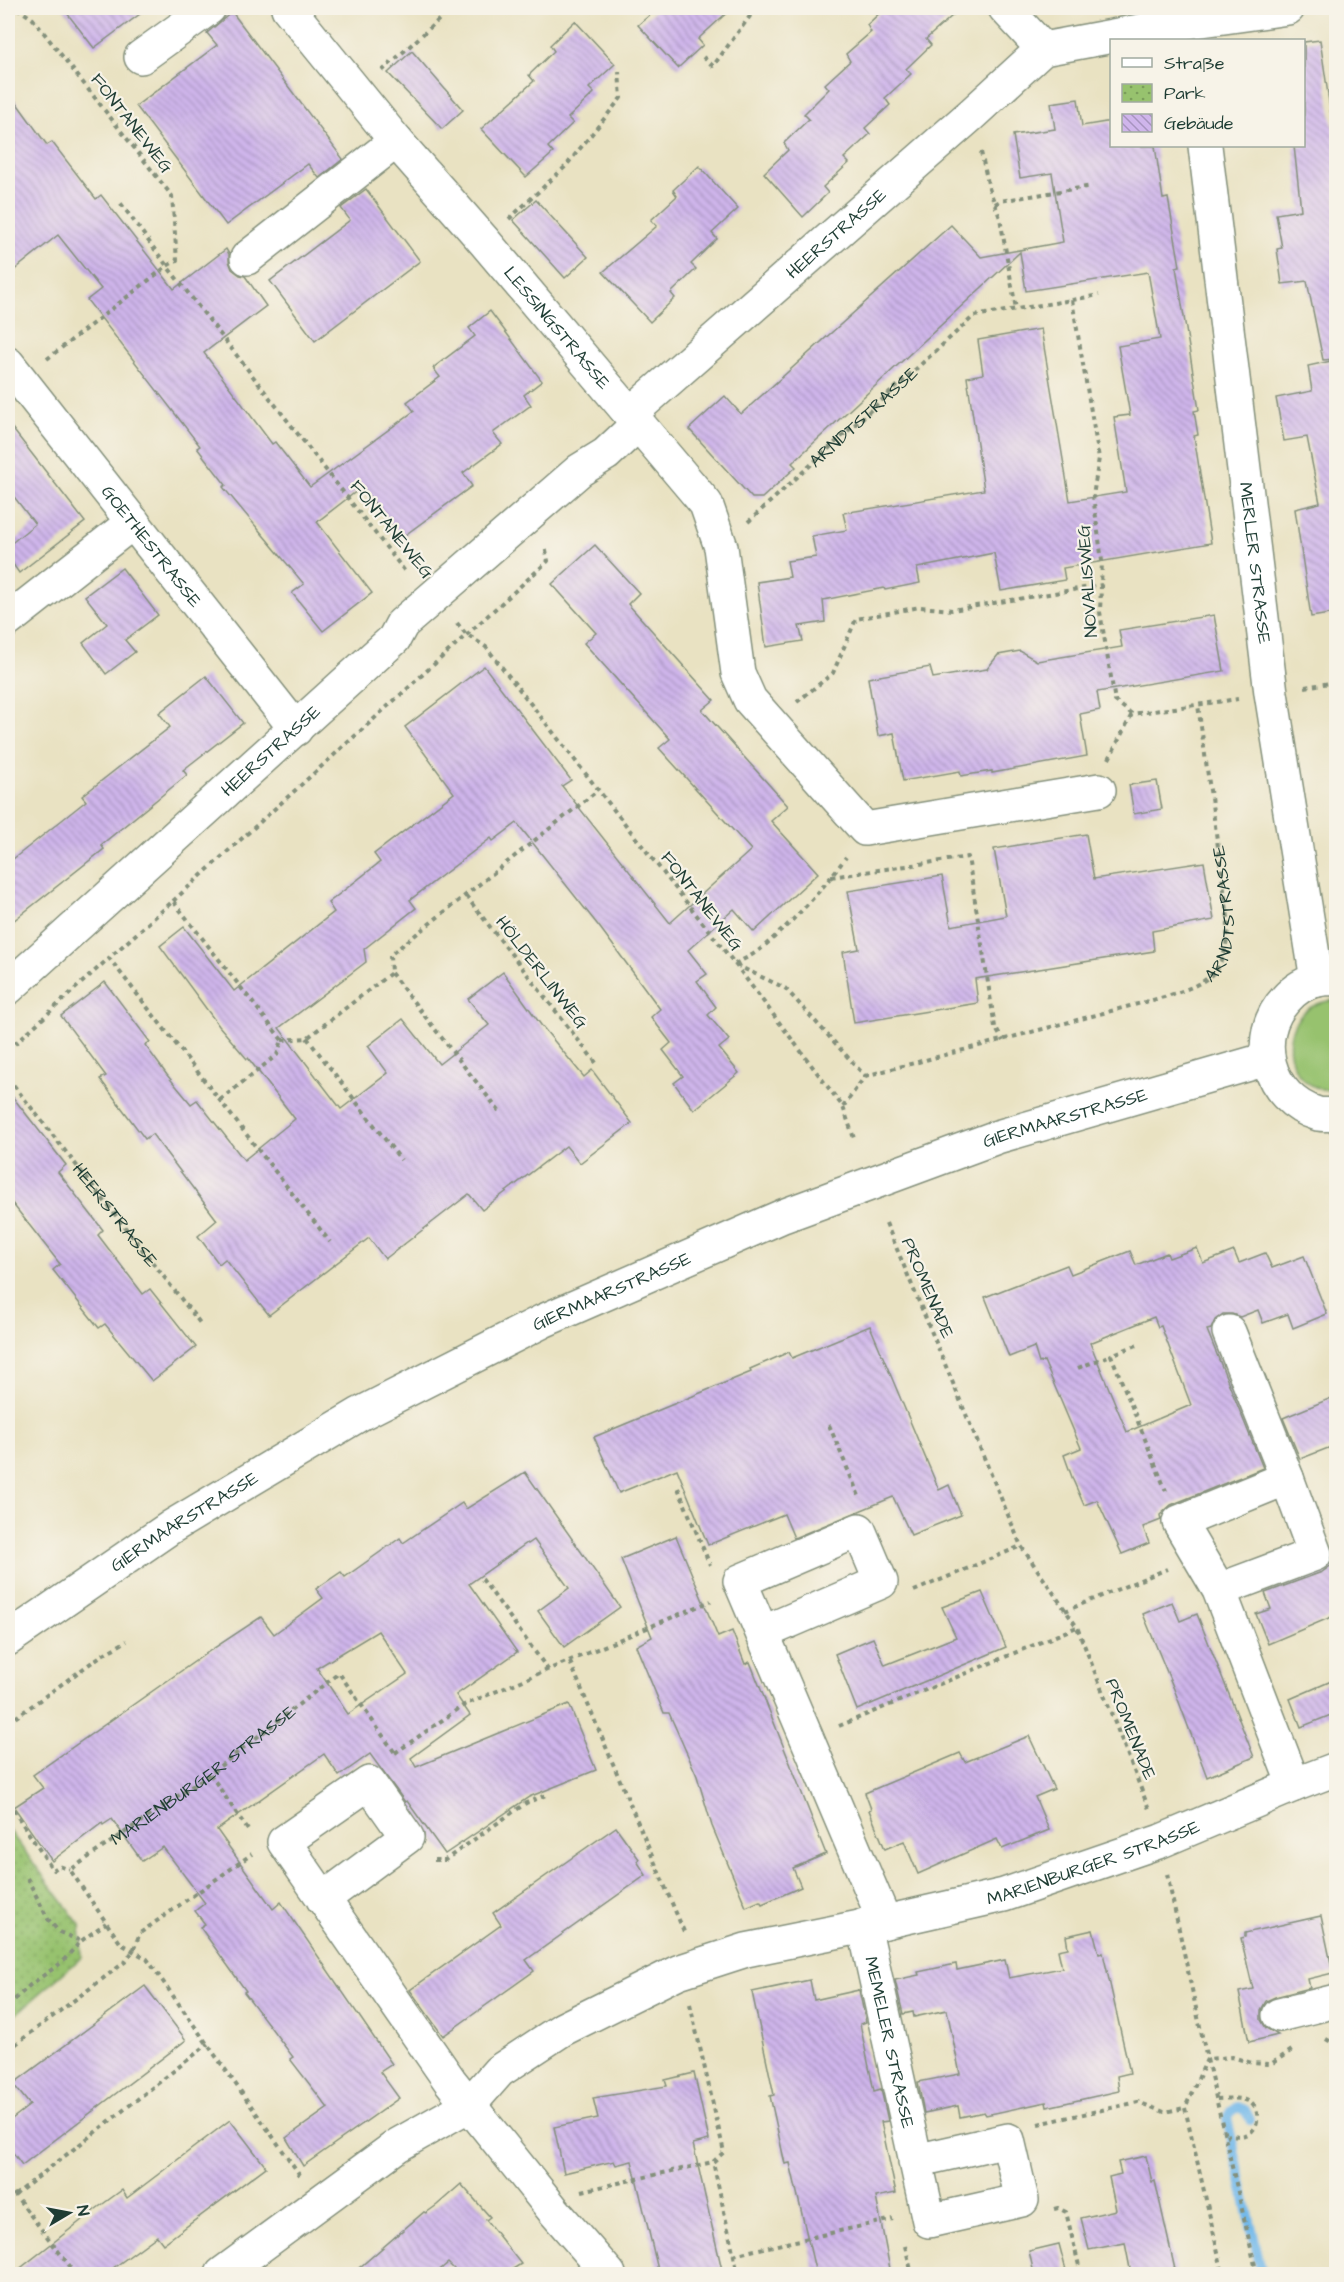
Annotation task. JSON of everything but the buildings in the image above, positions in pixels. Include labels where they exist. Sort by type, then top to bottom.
[{"type":"street","points":[[141,57],[209,8]]},
{"type":"street","name":"LESSINGSTRASSE","points":[[288,8],[396,141],[634,419]]},
{"type":"street","points":[[1005,8],[1042,49],[1288,8]]},
{"type":"street","name":"HEERSTRASSE","points":[[8,987],[394,639],[402,624],[433,596],[580,470],[606,454],[634,419],[1042,49]]},
{"type":"street","points":[[247,258],[396,141]]},
{"type":"street","name":"MERLER STRASSE","points":[[1205,147],[1271,693],[1327,979]]},
{"type":"street","name":"GOETHESTRASSE","points":[[14,372],[296,729]]},
{"type":"street","points":[[634,419],[706,504],[720,547],[738,673],[750,700],[865,829],[1100,790]]},
{"type":"street","points":[[8,620],[133,522]]},
{"type":"street","points":[[1327,979],[1294,991],[1276,1010],[1267,1033],[1267,1059],[1277,1084],[1295,1103],[1318,1114],[1336,1115]]},
{"type":"street","name":"GIERMAARSTRASSE","points":[[8,1639],[171,1527],[350,1420],[543,1321],[783,1216],[997,1137],[1267,1059]]},
{"type":"street","points":[[1219,1590],[1315,1554],[1229,1332]]},
{"type":"street","points":[[1287,1478],[1179,1522],[1219,1590],[1294,1785]]},
{"type":"street","points":[[762,1633],[881,1582],[859,1530],[735,1585],[762,1633],[807,1740],[874,1923]]},
{"type":"street","name":"MARIENBURGER STRASSE","points":[[222,2274],[398,2145],[470,2105],[499,2071],[563,2029],[688,1969],[746,1950],[1004,1895],[1161,1841],[1336,1769]]},
{"type":"street","points":[[323,1899],[407,1837],[369,1782],[272,1845],[323,1899],[450,2081],[554,2211],[609,2274]]},
{"type":"street","name":"MEMELER STRASSE","points":[[874,1923],[915,2161],[929,2221],[1022,2200]]},
{"type":"street","points":[[1280,2015],[1336,2001]]},
{"type":"street","points":[[915,2161],[1008,2140],[1022,2200]]},
{"type":"path","name":"FONTANEWEG","points":[[17,8],[33,19],[172,196],[177,260],[167,266],[415,584],[433,596],[466,634],[486,647],[735,964],[843,1107]]},
{"type":"path","points":[[357,93],[452,8]]},
{"type":"path","points":[[703,57],[712,66],[756,8]]},
{"type":"path","points":[[484,242],[565,167],[621,98],[619,72]]},
{"type":"path","points":[[972,114],[988,188],[1000,218],[1016,309],[1099,295]]},
{"type":"path","points":[[995,204],[1000,201],[1092,186]]},
{"type":"path","points":[[14,372],[167,266],[119,201]]},
{"type":"path","name":"NOVALISWEG","points":[[1072,300],[1099,458],[1093,496],[1102,561],[1100,612],[1115,700],[1132,714]]},
{"type":"path","name":"ARNDTSTRASSE","points":[[720,547],[974,316],[1016,309]]},
{"type":"path","points":[[8,1050],[548,561],[541,524],[531,513]]},
{"type":"path","points":[[771,724],[833,673],[856,619],[920,607],[952,610],[1102,585]]},
{"type":"path","points":[[1100,790],[1109,758],[1132,714],[1271,693]]},
{"type":"path","name":"ARNDTSTRASSE","points":[[865,1076],[1003,1041],[1194,988],[1206,981],[1216,970],[1226,947],[1228,918],[1198,705]]},
{"type":"path","points":[[499,1112],[391,973],[390,955],[597,791]]},
{"type":"path","points":[[735,964],[761,949],[831,877],[865,829]]},
{"type":"path","points":[[831,877],[968,857],[995,1027],[1003,1041]]},
{"type":"path","name":"HÖLDERLINWEG","points":[[466,896],[597,1064]]},
{"type":"path","points":[[173,901],[282,1040]]},
{"type":"path","points":[[110,958],[330,1242]]},
{"type":"path","points":[[735,964],[785,988],[865,1076],[843,1107],[855,1141]]},
{"type":"path","points":[[282,1040],[307,1038],[391,973]]},
{"type":"path","points":[[307,1038],[401,1160]]},
{"type":"path","points":[[220,1100],[277,1055],[282,1040]]},
{"type":"path","name":"HEERSTRASSE","points":[[8,1078],[200,1323]]},
{"type":"path","name":"PROMENADE","points":[[886,1223],[1022,1546],[1077,1627],[1161,1841],[1173,1908],[1257,2274]]},
{"type":"path","points":[[1078,1368],[1137,1345]]},
{"type":"path","points":[[1111,1355],[1179,1522]]},
{"type":"path","points":[[829,1425],[866,1512],[865,1524],[859,1530]]},
{"type":"path","points":[[369,1782],[379,1764],[464,1705],[549,1671],[723,1595],[735,1585],[715,1577],[678,1488]]},
{"type":"path","points":[[881,1582],[907,1594],[1022,1546]]},
{"type":"path","points":[[1065,1611],[1198,1556]]},
{"type":"path","points":[[482,1579],[549,1671]]},
{"type":"path","points":[[807,1740],[1077,1627]]},
{"type":"path","points":[[8,1723],[84,1668],[127,1641]]},
{"type":"path","points":[[554,2211],[578,2192],[713,2162],[724,2152],[689,1996],[688,1969],[570,1662]]},
{"type":"path","name":"MARIENBURGER STRASSE","points":[[70,1870],[210,1774],[339,1673],[395,1753]]},
{"type":"path","points":[[8,2050],[125,1962],[133,1951],[140,1933],[272,1845],[210,1774]]},
{"type":"path","points":[[407,1837],[423,1861],[446,1860],[526,1803],[546,1795]]},
{"type":"path","points":[[8,1802],[53,1870],[59,1866],[70,1870],[121,1944],[147,1959],[320,2202]]},
{"type":"path","points":[[27,1878],[48,1919],[59,1932],[81,1941]]},
{"type":"path","points":[[8,2006],[30,1985],[61,1963],[81,1941],[106,1923]]},
{"type":"path","points":[[1318,2037],[1328,2039],[1336,2045]]},
{"type":"path","points":[[15,2195],[208,2044]]},
{"type":"path","points":[[1223,2274],[1185,2108],[1207,2059],[1232,2057],[1252,2063],[1271,2064],[1298,2046]]},
{"type":"path","points":[[1218,2100],[1241,2099],[1251,2103],[1257,2112],[1257,2123],[1251,2132],[1243,2136],[1233,2134],[1226,2136]]},
{"type":"path","points":[[1008,2140],[1019,2128],[1138,2102],[1164,2112],[1185,2108]]},
{"type":"path","points":[[713,2162],[738,2274]]},
{"type":"path","points":[[8,2186],[76,2274]]},
{"type":"path","points":[[1022,2200],[1036,2209],[1058,2208],[1066,2212],[1081,2274]]},
{"type":"path","points":[[733,2255],[899,2217]]},
{"type":"green space","points":[[1336,1000],[1336,1090],[1317,1088],[1303,1079],[1293,1065],[1290,1049],[1291,1032],[1299,1017],[1314,1006]]},
{"type":"green space","points":[[8,1829],[80,1925],[82,1957],[8,2021]]},
{"type":"waterway","points":[[1250,2120],[1245,2110],[1237,2107],[1230,2112],[1227,2118],[1262,2274]]}]
